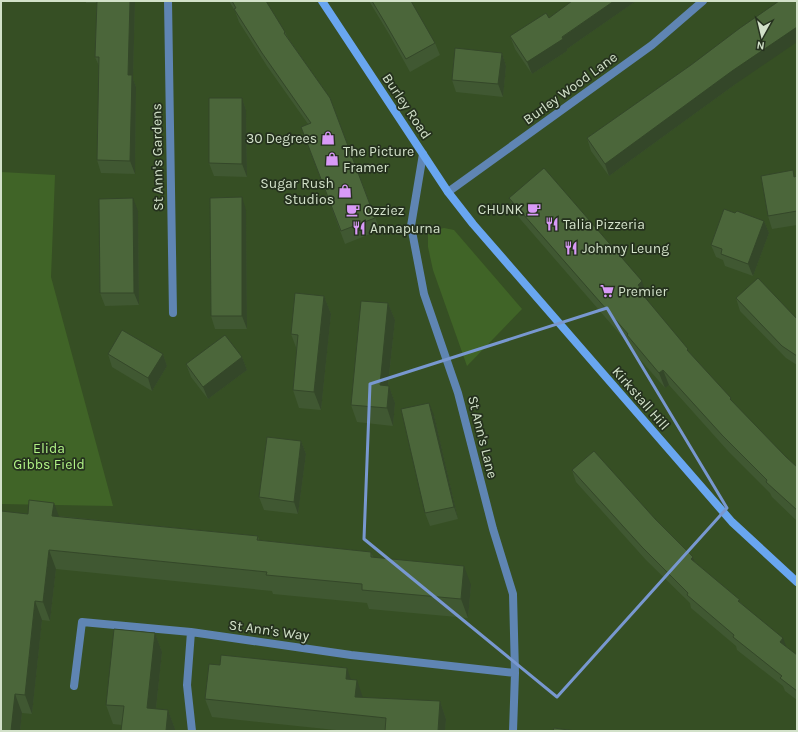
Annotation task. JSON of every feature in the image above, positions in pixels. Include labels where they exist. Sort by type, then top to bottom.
[{"type":"street","name":"St Ann's Gardens","points":[[168,1],[172,313]]},
{"type":"street","name":"Burley Road","points":[[322,1],[448,192],[473,224]]},
{"type":"street","name":"Burley Wood Lane","points":[[448,192],[652,45],[703,1]]},
{"type":"street","name":"St Ann's Lane","points":[[424,154],[410,226],[424,294],[458,394],[493,529],[513,594],[516,673],[513,731]]},
{"type":"street","name":"Kirkstall Hill","points":[[473,224],[732,522],[797,582]]},
{"type":"street","name":"St Ann's Way","points":[[74,686],[82,622],[191,632],[351,655],[516,673]]},
{"type":"street","points":[[191,632],[187,685],[192,731]]},
{"type":"highlighted area","points":[[607,308],[727,508],[557,697],[364,539],[370,384]]},
{"type":"green space","name":"Elida Gibbs Field","points":[[1,172],[55,175],[51,277],[113,506],[1,504]]},
{"type":"green space","points":[[444,228],[454,230],[522,309],[467,366],[433,270],[428,247],[428,234],[435,230]]},
{"type":"building","points":[[97,1],[130,1],[128,75],[132,75],[130,161],[97,160],[99,57],[95,57]]},
{"type":"building","points":[[232,1],[266,1],[285,32],[284,33],[330,98],[375,218],[341,231],[301,127],[311,123],[262,53],[234,9],[236,8]]},
{"type":"building","points":[[372,1],[411,1],[435,43],[406,59]]},
{"type":"building","points":[[572,1],[614,1],[562,37],[563,39],[527,62],[510,36],[546,13],[549,18]]},
{"type":"building","points":[[779,1],[797,1],[797,27],[732,71],[605,164],[587,138]]},
{"type":"building","points":[[455,48],[502,53],[498,84],[452,80]]},
{"type":"building","points":[[209,98],[242,98],[242,164],[209,163]]},
{"type":"building","points":[[544,168],[642,281],[638,285],[645,294],[643,295],[688,349],[687,350],[731,398],[730,399],[797,467],[797,510],[766,482],[767,480],[722,435],[663,370],[659,373],[627,335],[628,334],[509,198]]},
{"type":"building","points":[[793,170],[794,177],[797,176],[797,211],[768,216],[761,176]]},
{"type":"building","points":[[242,197],[242,316],[211,316],[210,198]]},
{"type":"building","points":[[133,198],[134,293],[100,293],[99,199]]},
{"type":"building","points":[[724,209],[735,213],[737,211],[764,221],[748,264],[721,254],[722,249],[711,245]]},
{"type":"building","points":[[758,278],[797,319],[797,356],[782,346],[736,298]]},
{"type":"building","points":[[295,293],[324,296],[314,392],[293,390],[298,335],[291,334]]},
{"type":"building","points":[[361,301],[388,303],[380,385],[389,386],[387,408],[351,405]]},
{"type":"building","points":[[122,330],[163,354],[148,378],[108,354]]},
{"type":"building","points":[[225,335],[242,357],[203,387],[186,364]]},
{"type":"building","points":[[429,403],[454,507],[425,513],[401,409]]},
{"type":"building","points":[[267,437],[301,441],[294,502],[259,497]]},
{"type":"building","points":[[594,451],[656,520],[693,557],[691,559],[740,600],[738,601],[783,638],[780,642],[797,655],[797,691],[780,678],[782,676],[733,637],[734,635],[687,595],[688,593],[642,547],[572,470]]},
{"type":"building","points":[[29,500],[54,503],[52,516],[258,536],[257,540],[371,552],[371,557],[464,566],[461,599],[362,590],[362,584],[266,575],[267,572],[49,550],[43,602],[35,601],[25,695],[15,694],[11,731],[1,731],[1,511],[28,514]]},
{"type":"building","points":[[114,629],[155,633],[147,708],[168,710],[166,731],[121,731],[124,706],[106,705]]},
{"type":"building","points":[[221,655],[347,668],[346,679],[357,680],[355,697],[440,701],[438,731],[385,731],[386,718],[205,699],[209,664],[220,665]]},
{"type":"building","points":[[554,728],[576,731],[553,731]]},
{"type":"place","name":"30 Degrees","points":[[328,138]]},
{"type":"place","name":"The Picture Framer","points":[[332,159]]},
{"type":"place","name":"Sugar Rush Studios","points":[[345,191]]},
{"type":"place","name":"CHUNK","points":[[534,209]]},
{"type":"place","name":"Ozziez","points":[[353,210]]},
{"type":"place","name":"Talia Pizzeria","points":[[552,224]]},
{"type":"place","name":"Annapurna","points":[[359,228]]},
{"type":"place","name":"Johnny Leung","points":[[571,248]]},
{"type":"place","name":"Premier","points":[[607,291]]}]
